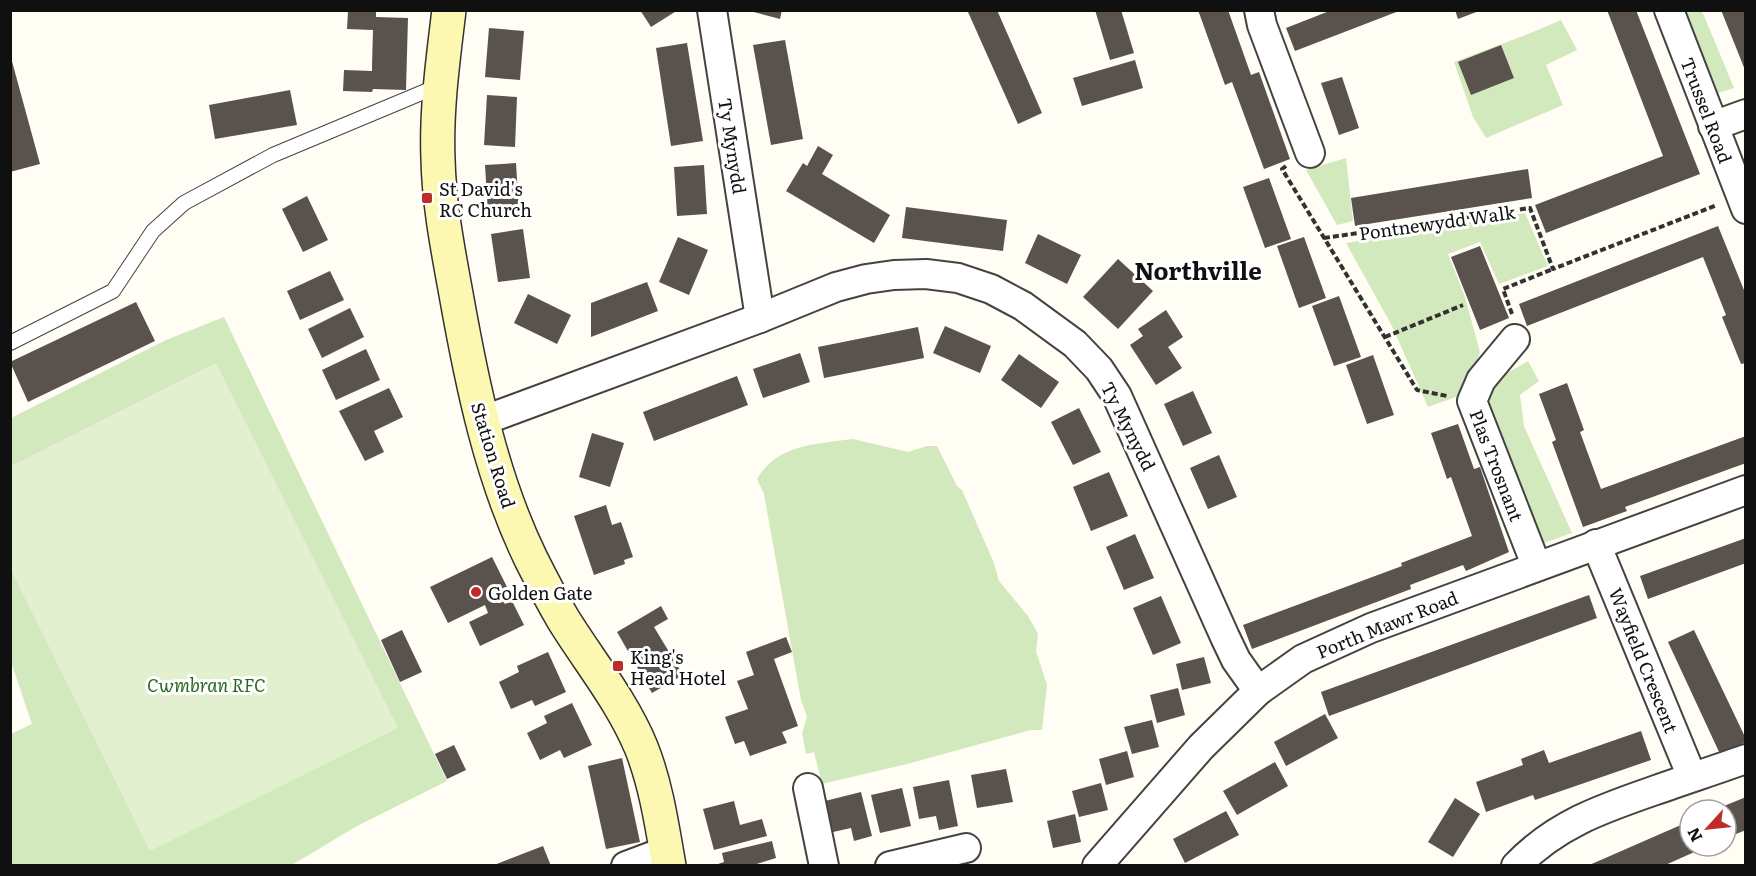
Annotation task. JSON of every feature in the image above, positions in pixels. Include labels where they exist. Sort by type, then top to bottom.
[{"type":"street","name":"Station Road","points":[[449,10],[440,86],[438,160],[442,211],[465,348],[482,421],[516,524],[531,558],[563,618],[625,715],[641,746],[650,775],[668,858]]},
{"type":"street","name":"Ty Mynydd","points":[[712,10],[760,318]]},
{"type":"street","points":[[1259,10],[1262,25],[1310,153]]},
{"type":"street","name":"Trussel Road","points":[[1669,10],[1743,203]]},
{"type":"street","points":[[1713,126],[1746,114]]},
{"type":"street","name":"Ty Mynydd","points":[[482,421],[760,318],[836,287],[866,279],[926,274],[958,278],[991,289],[1048,322],[1075,344],[1099,369],[1117,396],[1225,637],[1236,660],[1258,691]]},
{"type":"street","name":"Plas Trosnant","points":[[1515,339],[1481,381],[1472,401],[1536,566]]},
{"type":"street","name":"Porth Mawr Road","points":[[1097,866],[1201,747],[1258,691],[1303,659],[1323,648],[1536,566],[1746,490]]},
{"type":"street","name":"Wayfield Crescent","points":[[1596,544],[1692,777]]},
{"type":"street","points":[[1516,866],[1540,843],[1571,823],[1608,807],[1746,759]]},
{"type":"street","points":[[808,788],[824,866]]},
{"type":"street","points":[[890,866],[966,848]]},
{"type":"street","points":[[626,866],[668,858]]},
{"type":"lane","points":[[10,343],[113,291],[153,231],[184,203],[273,155],[440,86]]},
{"type":"path","points":[[1310,153],[1282,169],[1417,390],[1472,401]]},
{"type":"path","points":[[1515,339],[1516,326],[1503,289],[1553,269],[1743,203]]},
{"type":"path","name":"Pontnewydd Walk","points":[[1324,238],[1530,208],[1553,269]]},
{"type":"path","points":[[1385,337],[1463,305]]},
{"type":"green space","points":[[1683,11],[1702,11],[1734,88],[1715,94]]},
{"type":"green space","points":[[1561,20],[1577,50],[1546,65],[1563,105],[1486,138],[1473,117],[1454,62]]},
{"type":"green space","points":[[1346,158],[1353,221],[1337,225],[1306,170]]},
{"type":"green space","points":[[1525,213],[1548,266],[1499,284],[1480,242],[1448,254],[1465,297],[1480,352],[1467,393],[1428,407],[1392,326],[1346,243]]},
{"type":"green space","name":"Cwmbran RFC","points":[[224,317],[447,781],[357,826],[292,865],[11,866],[11,734],[32,724],[11,662],[11,418],[166,340]]},
{"type":"green space","points":[[1528,361],[1539,381],[1520,395],[1524,426],[1572,533],[1541,544],[1481,402],[1484,386]]},
{"type":"green space","name":"Cwmbran RFC","points":[[216,363],[398,728],[150,851],[11,570],[11,466]]},
{"type":"green space","points":[[853,439],[908,452],[927,446],[937,446],[957,486],[962,490],[994,563],[999,581],[1028,616],[1038,634],[1036,651],[1047,685],[1042,730],[1031,730],[907,764],[822,784],[814,752],[806,754],[802,733],[807,717],[801,700],[764,494],[757,479],[765,467],[787,452],[812,445]]},
{"type":"building","points":[[640,10],[678,10],[651,27]]},
{"type":"building","points":[[746,10],[782,10],[780,19]]},
{"type":"building","points":[[997,10],[1042,113],[1018,124],[968,12]]},
{"type":"building","points":[[1095,10],[1121,10],[1134,53],[1110,60]]},
{"type":"building","points":[[1198,10],[1228,10],[1251,75],[1259,72],[1290,159],[1264,169],[1232,82],[1225,85]]},
{"type":"building","points":[[1332,10],[1399,11],[1295,51],[1286,28]]},
{"type":"building","points":[[1455,10],[1479,10],[1479,11],[1458,19]]},
{"type":"building","points":[[1607,10],[1636,10],[1700,174],[1546,233],[1535,205],[1663,156]]},
{"type":"building","points":[[1721,10],[1746,10],[1746,70],[1745,70]]},
{"type":"building","points":[[348,11],[376,12],[376,17],[408,18],[406,90],[343,91],[344,70],[372,71],[373,30],[347,29]]},
{"type":"building","points":[[489,28],[524,31],[520,80],[485,77]]},
{"type":"building","points":[[785,40],[803,139],[771,145],[753,45]]},
{"type":"building","points":[[687,43],[703,141],[671,146],[656,48]]},
{"type":"building","points":[[1501,45],[1514,78],[1471,95],[1458,62]]},
{"type":"building","points":[[10,54],[40,164],[10,172]]},
{"type":"building","points":[[1135,60],[1143,88],[1082,106],[1073,78]]},
{"type":"building","points":[[1342,77],[1359,128],[1339,135],[1321,83]]},
{"type":"building","points":[[290,90],[297,125],[215,139],[209,105]]},
{"type":"building","points":[[487,95],[517,97],[515,147],[484,145]]},
{"type":"building","points":[[818,146],[833,155],[822,174],[890,215],[874,243],[786,191],[803,163],[807,166]]},
{"type":"building","points":[[516,163],[519,211],[488,213],[485,165]]},
{"type":"building","points":[[704,165],[707,214],[677,216],[674,167]]},
{"type":"building","points":[[1528,169],[1532,198],[1355,226],[1351,198]]},
{"type":"building","points":[[1269,178],[1291,239],[1265,248],[1243,187]]},
{"type":"building","points":[[307,196],[328,240],[303,252],[282,209]]},
{"type":"building","points":[[906,207],[1007,220],[1003,251],[902,238]]},
{"type":"building","points":[[1718,226],[1746,295],[1746,363],[1741,364],[1722,317],[1726,315],[1703,257],[1527,326],[1519,304]]},
{"type":"building","points":[[523,229],[530,278],[498,282],[491,234]]},
{"type":"building","points":[[1038,234],[1081,255],[1067,284],[1025,263]]},
{"type":"building","points":[[678,237],[708,250],[689,295],[659,282]]},
{"type":"building","points":[[1304,237],[1326,298],[1299,308],[1277,246]]},
{"type":"building","points":[[1480,246],[1509,318],[1480,330],[1451,257]]},
{"type":"building","points":[[1118,259],[1153,291],[1118,329],[1083,297]]},
{"type":"building","points":[[330,271],[344,300],[300,320],[287,291]]},
{"type":"building","points":[[647,282],[658,311],[591,337],[591,303]]},
{"type":"building","points":[[528,294],[571,315],[557,344],[514,323]]},
{"type":"building","points":[[1339,296],[1361,357],[1334,366],[1312,306]]},
{"type":"building","points":[[136,302],[155,341],[28,402],[10,362]]},
{"type":"building","points":[[350,308],[364,337],[322,358],[308,329]]},
{"type":"building","points":[[1166,310],[1183,337],[1168,347],[1182,368],[1156,385],[1130,345],[1143,336],[1138,329]]},
{"type":"building","points":[[945,326],[991,346],[980,373],[933,353]]},
{"type":"building","points":[[918,327],[924,358],[824,378],[818,347]]},
{"type":"building","points":[[366,349],[380,380],[336,400],[322,370]]},
{"type":"building","points":[[800,353],[810,382],[763,398],[753,369]]},
{"type":"building","points":[[1019,354],[1059,382],[1041,408],[1001,380]]},
{"type":"building","points":[[1373,355],[1394,415],[1367,424],[1346,365]]},
{"type":"building","points":[[737,376],[748,405],[654,441],[643,412]]},
{"type":"building","points":[[1567,383],[1584,430],[1580,432],[1601,489],[1746,436],[1746,463],[1625,507],[1627,511],[1583,527],[1552,442],[1556,440],[1539,394]]},
{"type":"building","points":[[389,388],[403,417],[374,431],[384,452],[365,461],[339,411]]},
{"type":"building","points":[[1193,391],[1212,433],[1183,446],[1164,404]]},
{"type":"building","points":[[1079,408],[1101,452],[1073,465],[1051,422]]},
{"type":"building","points":[[1458,424],[1474,469],[1480,467],[1509,552],[1466,571],[1463,565],[1410,585],[1411,589],[1252,649],[1243,625],[1402,566],[1401,563],[1472,536],[1451,477],[1447,479],[1431,433]]},
{"type":"building","points":[[592,433],[624,443],[610,487],[579,477]]},
{"type":"building","points":[[1219,455],[1237,497],[1208,509],[1190,468]]},
{"type":"building","points":[[1109,472],[1128,516],[1091,531],[1073,487]]},
{"type":"building","points":[[606,505],[612,525],[621,522],[633,557],[624,560],[625,564],[594,575],[574,516]]},
{"type":"building","points":[[1135,534],[1154,578],[1124,590],[1106,547]]},
{"type":"building","points":[[1746,538],[1746,563],[1648,599],[1640,576]]},
{"type":"building","points":[[492,557],[510,593],[501,597],[505,604],[512,601],[524,625],[480,646],[469,622],[488,613],[485,605],[448,623],[430,587]]},
{"type":"building","points":[[1589,595],[1597,618],[1329,716],[1321,692]]},
{"type":"building","points":[[1161,596],[1181,643],[1153,655],[1133,608]]},
{"type":"building","points":[[661,606],[668,619],[654,627],[683,675],[652,693],[617,632]]},
{"type":"building","points":[[402,630],[422,672],[400,682],[381,640]]},
{"type":"building","points":[[1694,630],[1746,739],[1746,742],[1720,754],[1668,642]]},
{"type":"building","points":[[786,637],[792,652],[774,659],[798,726],[782,732],[787,743],[750,756],[744,741],[735,744],[725,717],[748,709],[737,681],[754,675],[746,652]]},
{"type":"building","points":[[548,652],[566,692],[535,706],[532,700],[511,709],[499,682],[519,672],[517,666]]},
{"type":"building","points":[[1204,657],[1211,683],[1182,690],[1176,664]]},
{"type":"building","points":[[1178,688],[1185,715],[1157,723],[1150,695]]},
{"type":"building","points":[[572,703],[592,745],[564,758],[560,750],[540,760],[527,733],[547,723],[544,716]]},
{"type":"building","points":[[1325,714],[1338,738],[1286,766],[1274,742]]},
{"type":"building","points":[[1152,720],[1159,747],[1132,754],[1124,727]]},
{"type":"building","points":[[1641,731],[1651,760],[1535,800],[1533,795],[1486,812],[1476,782],[1523,765],[1521,759],[1544,750],[1549,763]]},
{"type":"building","points":[[454,745],[466,770],[447,779],[435,754]]},
{"type":"building","points":[[1127,751],[1134,777],[1106,785],[1099,759]]},
{"type":"building","points":[[622,758],[640,842],[606,849],[588,766]]},
{"type":"building","points":[[1275,762],[1288,786],[1237,815],[1223,791]]},
{"type":"building","points":[[1006,769],[1013,802],[977,808],[971,775]]},
{"type":"building","points":[[949,780],[958,826],[939,830],[936,816],[919,819],[913,787]]},
{"type":"building","points":[[1101,783],[1108,810],[1079,817],[1072,791]]},
{"type":"building","points":[[902,788],[911,826],[880,833],[871,795]]},
{"type":"building","points":[[861,792],[872,836],[854,841],[851,828],[833,832],[825,801]]},
{"type":"building","points":[[1746,797],[1746,830],[1738,833],[1738,800]]},
{"type":"building","points":[[1455,798],[1480,814],[1453,857],[1428,842]]},
{"type":"building","points":[[734,801],[740,825],[762,819],[767,836],[714,850],[703,809]]},
{"type":"building","points":[[1226,811],[1239,835],[1185,863],[1173,839]]},
{"type":"building","points":[[1075,814],[1081,842],[1053,848],[1047,821]]},
{"type":"building","points":[[1678,826],[1678,858],[1681,858],[1663,866],[1587,866]]},
{"type":"building","points":[[772,841],[776,858],[750,866],[712,866],[724,862],[722,853]]},
{"type":"building","points":[[543,846],[551,866],[494,866],[494,865]]},
{"type":"place","name":"St David's RC Church","points":[[427,198]]},
{"type":"place","name":"Golden Gate","points":[[476,592]]},
{"type":"place","name":"King's Head Hotel","points":[[618,666]]},
{"type":"district","name":"Northville","points":[[1198,269]]}]
